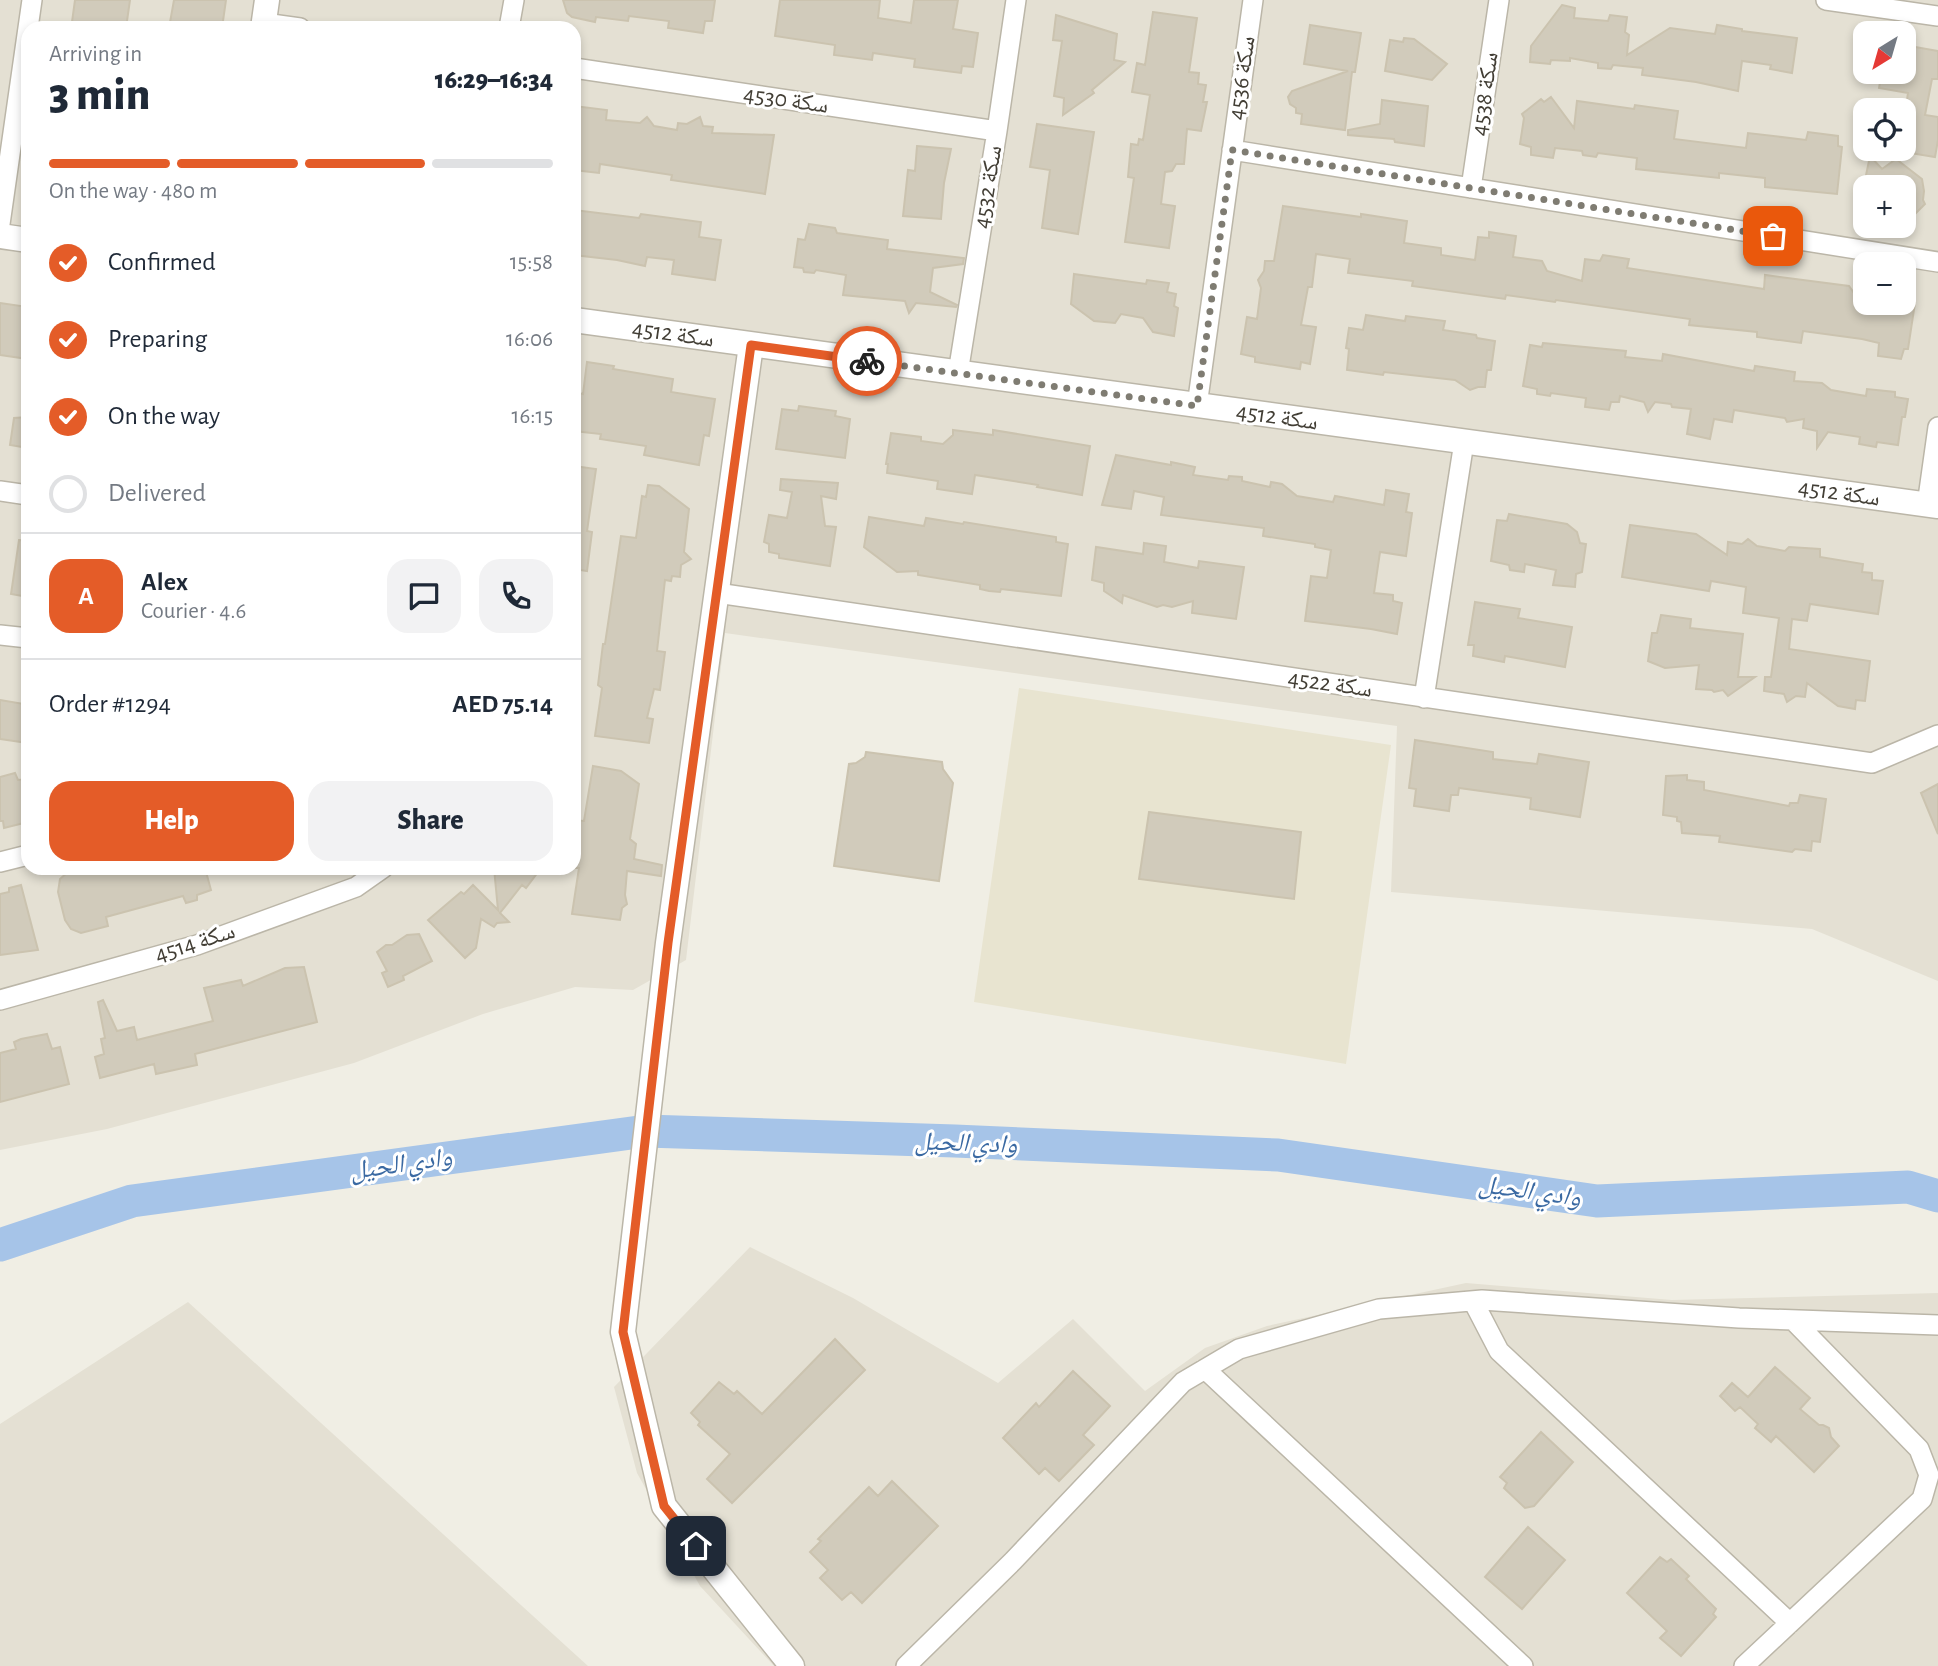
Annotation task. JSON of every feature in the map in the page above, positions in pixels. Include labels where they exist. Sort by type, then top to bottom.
[{"type":"street","points":[[29,21],[32,0]]},
{"type":"street","points":[[510,21],[514,0]]},
{"type":"street","name":"سكة 4532","points":[[958,373],[1016,0]]},
{"type":"street","name":"سكة 4536","points":[[1197,406],[1253,0]]},
{"type":"street","name":"سكة 4538","points":[[1471,188],[1499,0]]},
{"type":"street","points":[[1826,0],[1938,16]]},
{"type":"street","name":"سكة 4530","points":[[581,69],[997,131]]},
{"type":"street","points":[[0,224],[21,77]]},
{"type":"street","points":[[1232,150],[1938,262]]},
{"type":"street","points":[[0,236],[21,239]]},
{"type":"street","name":"سكة 4512","points":[[581,321],[1933,505]]},
{"type":"street","points":[[751,345],[668,943],[623,1332],[664,1506],[792,1666]]},
{"type":"street","points":[[1933,505],[1938,427]]},
{"type":"street","points":[[1424,698],[1464,442]]},
{"type":"street","points":[[0,491],[21,494]]},
{"type":"street","name":"سكة 4522","points":[[717,593],[1872,763],[1938,734]]},
{"type":"street","points":[[0,635],[21,637]]},
{"type":"street","points":[[0,862],[21,857]]},
{"type":"street","name":"سكة 4514","points":[[0,999],[197,945],[356,887],[373,875]]},
{"type":"street","points":[[1474,1300],[1499,1351],[1790,1623]]},
{"type":"street","points":[[906,1666],[1013,1561],[1183,1382],[1239,1349],[1379,1309],[1474,1300],[1793,1320],[1938,1325]]},
{"type":"street","points":[[1744,1666],[1922,1499],[1929,1475],[1919,1449],[1793,1320]]},
{"type":"street","points":[[1205,1368],[1523,1666]]},
{"type":"shaded area","points":[[0,0],[1938,0],[1938,981],[1812,929],[1391,892],[1397,726],[725,633],[686,960],[633,990],[575,987],[483,1014],[354,1063],[107,1129],[0,1150]]},
{"type":"shaded area","points":[[1019,688],[1391,745],[1346,1064],[974,1002]]},
{"type":"shaded area","points":[[750,1247],[853,1298],[998,1383],[1073,1319],[1145,1391],[1205,1348],[1267,1326],[1466,1283],[1672,1300],[1938,1293],[1938,1666],[774,1666],[700,1586],[637,1473],[614,1387]]},
{"type":"shaded area","points":[[188,1302],[588,1666],[0,1666],[0,1424]]},
{"type":"building","points":[[75,0],[130,0],[127,21],[72,21]]},
{"type":"building","points":[[174,0],[226,0],[223,21],[170,21]]},
{"type":"building","points":[[563,0],[715,0],[712,21],[705,21],[703,33],[668,28],[669,21],[629,16],[628,21],[596,17],[595,22],[572,17],[567,13]]},
{"type":"building","points":[[780,0],[880,0],[878,18],[911,23],[914,0],[958,0],[953,29],[978,33],[973,67],[962,66],[961,73],[914,67],[915,59],[873,53],[872,60],[834,55],[835,45],[775,36]]},
{"type":"building","points":[[1562,5],[1575,8],[1574,18],[1608,21],[1610,15],[1627,17],[1627,55],[1670,28],[1715,34],[1717,25],[1797,38],[1792,73],[1770,69],[1771,65],[1742,61],[1738,91],[1642,75],[1643,68],[1613,65],[1611,69],[1598,68],[1598,63],[1570,58],[1570,61],[1551,60],[1550,64],[1530,62],[1531,46]]},
{"type":"building","points":[[1153,12],[1197,18],[1189,72],[1199,73],[1198,84],[1206,85],[1203,102],[1207,102],[1201,131],[1187,129],[1184,164],[1176,164],[1172,171],[1165,172],[1161,204],[1175,206],[1169,248],[1125,242],[1134,178],[1128,177],[1131,144],[1138,145],[1139,139],[1143,140],[1150,95],[1132,92],[1137,63],[1145,65]]},
{"type":"building","points":[[1056,15],[1117,34],[1114,60],[1125,62],[1092,90],[1094,93],[1063,115],[1064,98],[1054,96],[1062,41],[1053,40]]},
{"type":"building","points":[[1310,25],[1361,33],[1355,72],[1352,72],[1345,130],[1301,124],[1302,114],[1296,113],[1296,108],[1290,104],[1288,97],[1292,91],[1348,71],[1304,64]]},
{"type":"building","points":[[1404,38],[1414,39],[1447,64],[1432,80],[1385,71],[1390,40],[1403,42]]},
{"type":"building","points":[[1916,47],[1938,51],[1938,79],[1932,79],[1925,115],[1938,117],[1935,157],[1916,154],[1916,98],[1907,98],[1908,93],[1879,88],[1880,84],[1916,84]]},
{"type":"building","points":[[1551,97],[1574,128],[1577,101],[1634,109],[1635,105],[1678,111],[1674,139],[1746,148],[1748,133],[1806,140],[1808,132],[1838,136],[1838,146],[1842,147],[1837,194],[1765,187],[1765,178],[1719,173],[1719,178],[1636,169],[1637,158],[1598,153],[1596,157],[1583,155],[1582,151],[1555,148],[1553,158],[1531,155],[1531,147],[1520,144],[1524,118],[1522,114],[1541,99],[1544,102]]},
{"type":"building","points":[[1382,100],[1428,106],[1424,146],[1395,142],[1394,139],[1348,135],[1348,130],[1380,124]]},
{"type":"building","points":[[581,107],[607,110],[606,120],[640,123],[647,117],[654,126],[677,130],[678,123],[687,124],[700,117],[703,126],[713,127],[712,133],[774,135],[765,194],[671,180],[672,175],[600,164],[599,173],[581,171]]},
{"type":"building","points":[[1037,124],[1094,132],[1078,234],[1042,228],[1050,170],[1030,167]]},
{"type":"building","points":[[917,146],[951,149],[944,183],[941,219],[903,216],[908,170],[915,171]]},
{"type":"building","points":[[1869,161],[1875,161],[1882,169],[1893,161],[1899,161],[1922,179],[1925,204],[1916,213],[1916,175],[1866,175]]},
{"type":"building","points":[[1283,206],[1407,221],[1404,243],[1441,248],[1441,255],[1475,260],[1478,237],[1489,238],[1489,232],[1516,236],[1513,257],[1542,261],[1547,271],[1582,281],[1585,259],[1600,261],[1603,255],[1629,259],[1627,268],[1764,289],[1765,275],[1849,286],[1853,292],[1853,315],[1913,315],[1908,349],[1904,349],[1901,359],[1878,356],[1879,343],[1862,339],[1803,331],[1801,343],[1757,337],[1757,332],[1689,325],[1690,319],[1556,300],[1506,295],[1505,299],[1412,286],[1413,281],[1348,273],[1350,259],[1316,254],[1312,287],[1308,287],[1301,325],[1316,327],[1310,364],[1301,362],[1300,369],[1255,362],[1255,357],[1241,354],[1247,317],[1257,319],[1261,288],[1258,280],[1264,271],[1265,261],[1274,261]]},
{"type":"building","points":[[581,211],[639,218],[641,214],[701,222],[699,237],[721,240],[715,280],[672,274],[674,260],[647,257],[645,266],[581,256]]},
{"type":"building","points":[[809,224],[835,228],[837,233],[888,240],[887,249],[964,258],[963,264],[933,268],[930,292],[957,305],[956,307],[916,303],[909,313],[905,301],[843,295],[846,275],[816,270],[814,273],[804,272],[803,268],[794,267],[798,239],[805,240]]},
{"type":"building","points":[[1074,274],[1146,284],[1147,280],[1169,283],[1167,292],[1176,294],[1174,306],[1178,308],[1174,336],[1153,332],[1143,318],[1121,314],[1115,323],[1094,321],[1071,304]]},
{"type":"building","points":[[0,303],[21,306],[21,358],[0,355]]},
{"type":"building","points":[[1366,315],[1405,321],[1406,316],[1445,321],[1443,330],[1495,341],[1491,370],[1487,370],[1485,387],[1470,390],[1455,380],[1347,370],[1349,328],[1363,330]]},
{"type":"building","points":[[1543,343],[1626,351],[1625,357],[1662,361],[1663,354],[1754,371],[1755,366],[1795,372],[1794,381],[1822,383],[1831,390],[1866,396],[1867,389],[1895,392],[1895,397],[1908,399],[1905,417],[1902,417],[1898,445],[1877,442],[1876,447],[1859,444],[1860,437],[1828,432],[1817,448],[1817,431],[1803,428],[1804,419],[1787,422],[1785,418],[1734,410],[1732,422],[1714,419],[1710,439],[1687,434],[1691,409],[1655,402],[1648,412],[1644,402],[1620,396],[1619,402],[1611,402],[1609,410],[1585,407],[1586,398],[1551,393],[1550,396],[1537,394],[1537,389],[1523,386],[1530,345],[1542,347]]},
{"type":"building","points":[[587,362],[673,379],[671,392],[715,399],[709,436],[704,435],[699,465],[644,455],[646,446],[600,439],[601,434],[581,432]]},
{"type":"building","points":[[799,406],[836,411],[835,416],[850,419],[845,458],[776,449],[782,409],[798,411]]},
{"type":"building","points":[[14,418],[21,418],[21,447],[10,445]]},
{"type":"building","points":[[953,430],[993,435],[993,430],[1090,446],[1082,495],[975,475],[972,494],[937,489],[938,481],[887,473],[891,433],[921,437],[921,441],[943,444],[953,435]]},
{"type":"building","points":[[1116,455],[1195,467],[1193,475],[1228,480],[1229,476],[1242,477],[1242,481],[1270,487],[1271,482],[1282,484],[1297,496],[1333,502],[1335,496],[1384,505],[1386,490],[1409,494],[1406,512],[1412,513],[1406,556],[1380,552],[1374,593],[1393,595],[1393,601],[1402,603],[1397,634],[1305,621],[1311,576],[1327,578],[1331,550],[1315,547],[1315,544],[1263,536],[1264,528],[1161,515],[1164,497],[1134,491],[1131,509],[1102,505]]},
{"type":"building","points":[[581,467],[596,469],[587,531],[592,532],[587,571],[581,570]]},
{"type":"building","points":[[781,479],[838,483],[836,499],[821,496],[825,526],[836,527],[830,566],[779,558],[779,554],[769,552],[769,544],[764,542],[769,515],[787,518],[792,492],[780,490]]},
{"type":"building","points":[[648,485],[659,486],[689,509],[684,552],[691,559],[681,565],[680,577],[672,576],[671,581],[665,580],[657,651],[665,652],[660,690],[654,689],[647,718],[653,719],[649,743],[595,736],[602,688],[598,685],[603,644],[621,536],[636,538],[642,496],[646,497]]},
{"type":"building","points":[[1509,514],[1567,524],[1577,532],[1580,543],[1586,544],[1582,572],[1576,574],[1575,587],[1553,585],[1556,570],[1525,564],[1524,572],[1510,570],[1509,565],[1491,561],[1497,520],[1507,521]]},
{"type":"building","points":[[869,517],[924,526],[926,518],[964,522],[1056,537],[1056,542],[1068,544],[1061,596],[1001,589],[1000,592],[989,591],[980,589],[980,585],[918,575],[918,571],[897,572],[864,547]]},
{"type":"building","points":[[1630,525],[1696,534],[1727,555],[1728,542],[1742,544],[1748,539],[1757,546],[1785,551],[1789,547],[1820,549],[1820,557],[1863,564],[1862,572],[1872,573],[1872,580],[1883,581],[1878,614],[1810,604],[1807,621],[1792,619],[1789,649],[1870,661],[1865,701],[1856,700],[1855,709],[1838,706],[1807,683],[1805,697],[1796,696],[1787,702],[1784,694],[1764,691],[1765,677],[1771,677],[1779,618],[1743,613],[1746,587],[1711,581],[1709,591],[1622,577]]},
{"type":"building","points":[[19,540],[21,540],[21,596],[11,594]]},
{"type":"building","points":[[1144,543],[1166,546],[1164,562],[1198,568],[1199,561],[1244,567],[1236,619],[1192,613],[1193,601],[1172,607],[1157,607],[1123,595],[1122,603],[1104,591],[1104,583],[1092,580],[1096,547],[1143,554]]},
{"type":"building","points":[[1475,602],[1520,609],[1518,618],[1572,627],[1565,667],[1505,656],[1504,662],[1473,656],[1474,645],[1468,645]]},
{"type":"building","points":[[1661,615],[1691,619],[1690,628],[1743,634],[1738,677],[1755,677],[1728,696],[1723,690],[1714,692],[1696,689],[1699,665],[1665,668],[1648,661],[1652,633],[1657,633]]},
{"type":"building","points":[[0,700],[21,704],[21,742],[0,739]]},
{"type":"building","points":[[1415,740],[1493,752],[1493,759],[1537,764],[1539,754],[1589,762],[1580,817],[1530,809],[1531,798],[1459,788],[1458,795],[1451,795],[1449,811],[1414,806],[1416,789],[1409,788]]},
{"type":"building","points":[[866,752],[942,762],[943,769],[953,783],[939,881],[834,866],[849,764],[865,757]]},
{"type":"building","points":[[593,766],[621,771],[639,784],[630,839],[636,844],[634,859],[662,865],[661,876],[627,871],[627,904],[622,908],[620,920],[572,914],[578,875],[581,875],[581,821],[584,821]]},
{"type":"building","points":[[15,773],[18,780],[21,780],[21,824],[4,828],[3,821],[0,821],[0,777]]},
{"type":"building","points":[[1687,775],[1687,780],[1704,782],[1704,790],[1789,806],[1790,803],[1798,803],[1800,795],[1826,799],[1820,842],[1812,841],[1811,851],[1795,849],[1792,852],[1719,842],[1720,836],[1682,833],[1681,822],[1677,821],[1677,817],[1663,815],[1666,776]]},
{"type":"building","points":[[1938,784],[1938,834],[1921,793]]},
{"type":"building","points":[[1149,812],[1301,832],[1294,899],[1139,879]]},
{"type":"building","points":[[65,875],[207,875],[211,890],[197,895],[197,900],[186,903],[183,896],[106,917],[108,926],[81,933],[71,929],[65,920],[58,892],[60,879]]},
{"type":"building","points":[[495,875],[536,875],[526,888],[522,885],[500,913],[509,922],[497,923],[494,927],[481,919],[476,948],[465,958],[428,920],[473,885],[498,910]]},
{"type":"building","points":[[21,885],[38,950],[0,955],[0,894]]},
{"type":"building","points":[[419,934],[432,961],[403,976],[404,980],[388,987],[382,973],[387,971],[377,952],[407,935]]},
{"type":"building","points":[[304,967],[317,1022],[195,1054],[197,1065],[156,1074],[154,1064],[100,1078],[95,1057],[104,1054],[101,1039],[105,1038],[98,1002],[103,1000],[117,1031],[134,1027],[137,1040],[213,1021],[204,988],[241,980],[243,986],[285,968]]},
{"type":"building","points":[[47,1034],[52,1049],[60,1047],[69,1084],[0,1102],[0,1053],[16,1049],[14,1042],[21,1039]]},
{"type":"building","points":[[835,1339],[865,1370],[732,1503],[707,1479],[730,1454],[698,1425],[700,1422],[691,1413],[719,1382],[734,1394],[737,1391],[762,1414]]},
{"type":"building","points":[[1775,1367],[1810,1398],[1800,1409],[1819,1425],[1829,1428],[1831,1437],[1839,1446],[1814,1472],[1776,1436],[1771,1442],[1755,1428],[1758,1424],[1740,1407],[1735,1411],[1720,1396],[1732,1383],[1748,1397]]},
{"type":"building","points":[[1073,1371],[1110,1406],[1083,1435],[1094,1445],[1059,1481],[1045,1468],[1039,1474],[1003,1438],[1036,1403],[1039,1407]]},
{"type":"building","points":[[1541,1432],[1573,1462],[1534,1506],[1525,1508],[1504,1488],[1507,1483],[1500,1477]]},
{"type":"building","points":[[892,1481],[938,1526],[862,1603],[851,1592],[842,1600],[820,1578],[828,1570],[810,1552],[821,1541],[818,1539],[869,1487],[878,1496]]},
{"type":"building","points":[[1528,1527],[1565,1560],[1522,1609],[1485,1577]]},
{"type":"building","points":[[1660,1557],[1667,1562],[1671,1559],[1689,1576],[1686,1579],[1716,1609],[1713,1614],[1716,1617],[1681,1656],[1660,1638],[1667,1631],[1627,1593]]},
{"type":"waterway","name":"وادي الحيل","points":[[0,1245],[132,1201],[646,1131],[1278,1155],[1597,1201],[1908,1187],[1938,1196]]},
{"type":"way so far","points":[[867,361],[1197,406],[1232,150],[1773,236]]},
{"type":"route","points":[[696,1546],[664,1506],[623,1332],[668,943],[751,345],[867,361]]}]
